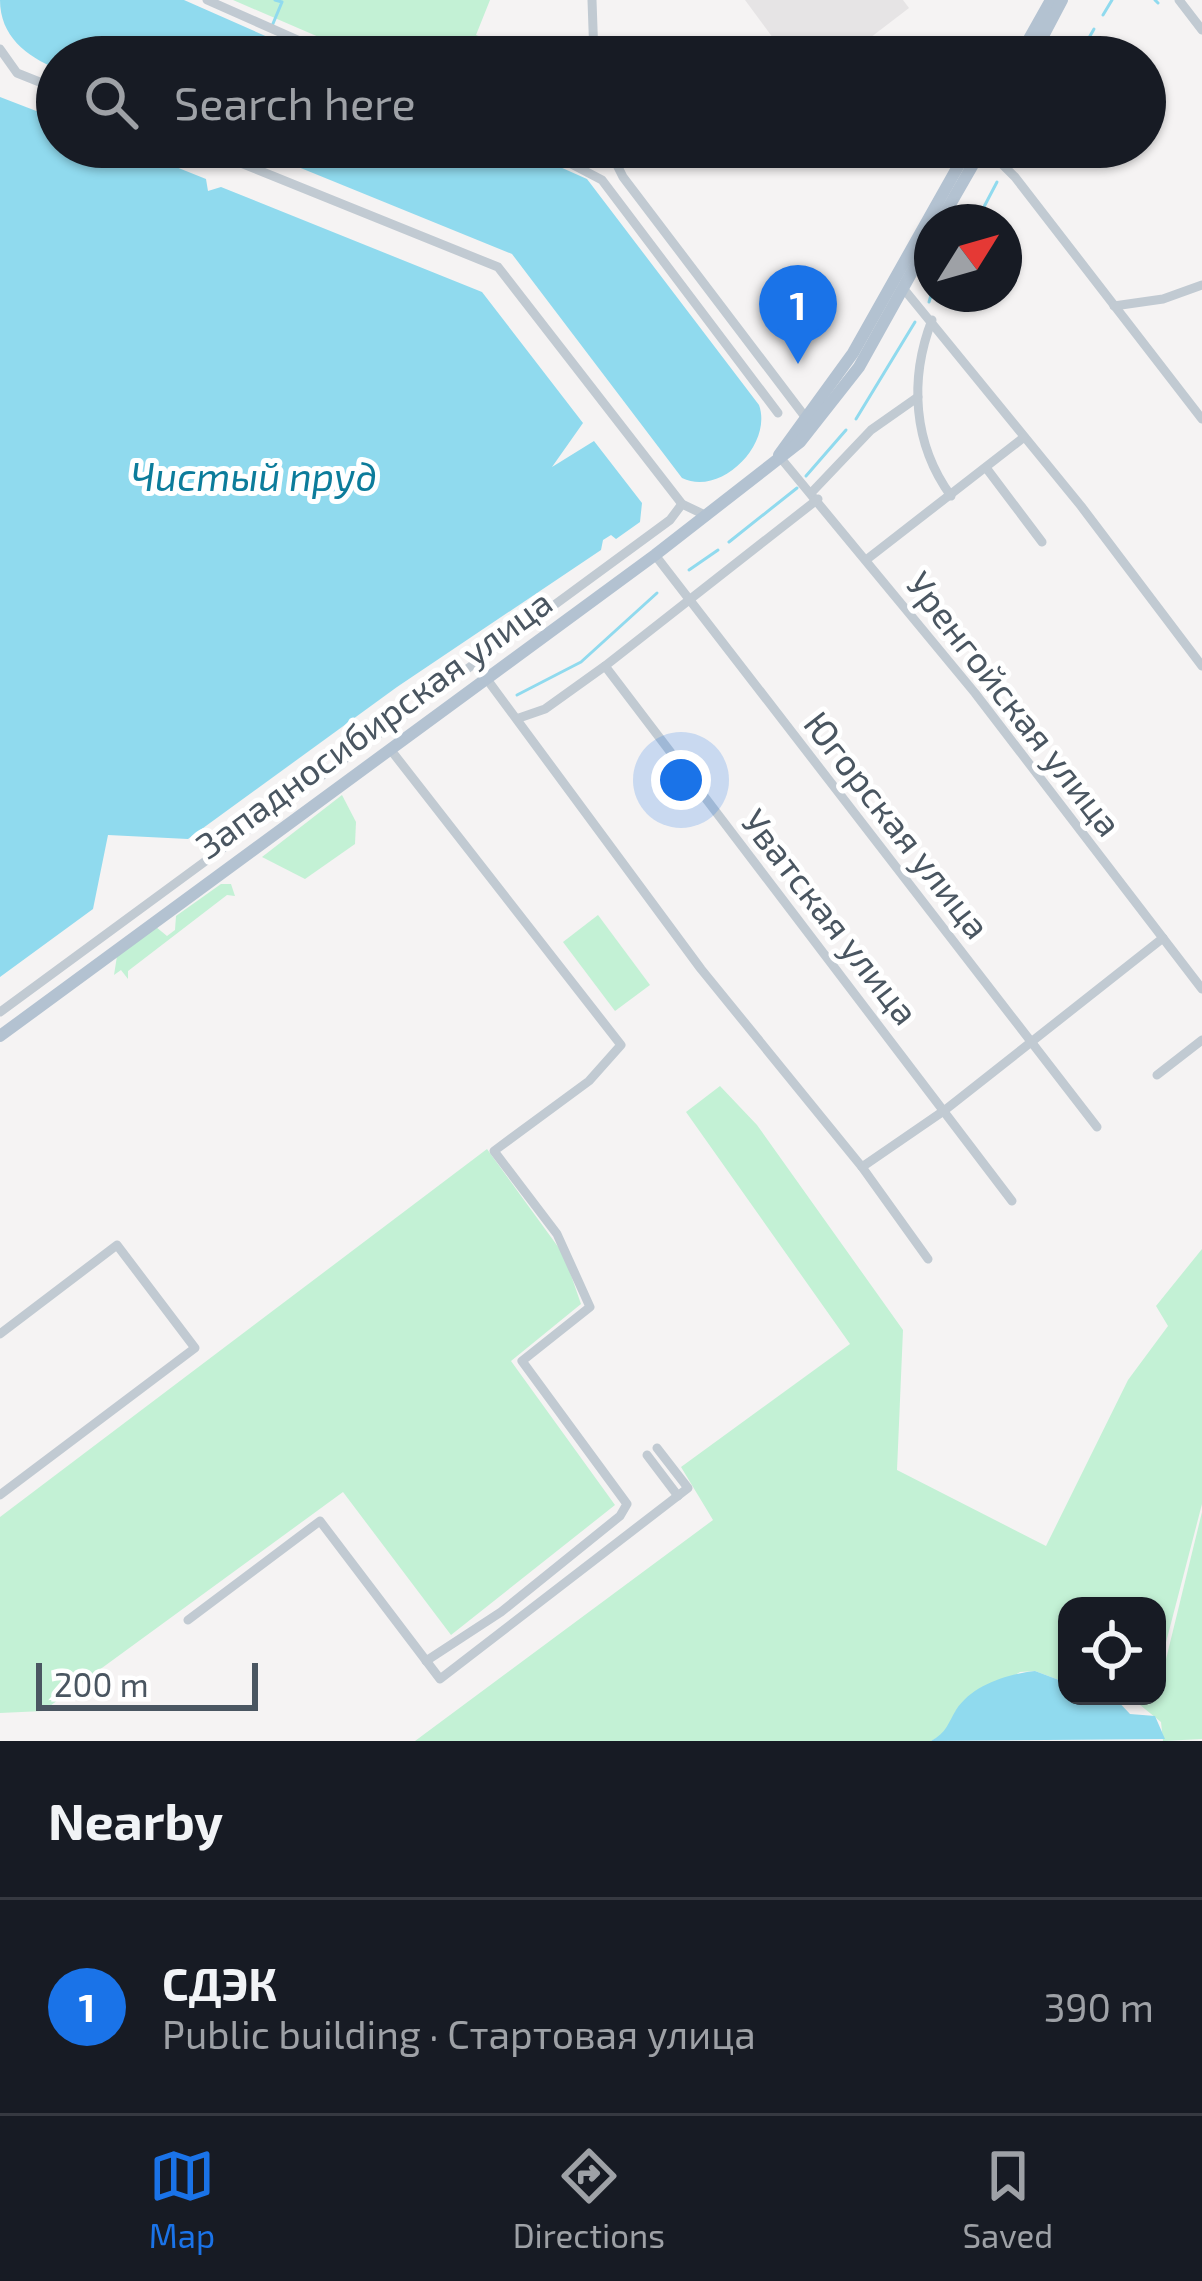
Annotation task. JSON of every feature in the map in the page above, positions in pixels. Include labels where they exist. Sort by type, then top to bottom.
[{"type":"main road","points":[[1031,36],[1051,0]]},
{"type":"main road","points":[[1043,36],[1062,0]]},
{"type":"main road","name":"Западносибирская улица","points":[[811,422],[957,168]]},
{"type":"main road","points":[[951,204],[972,168]]},
{"type":"main road","name":"Западносибирская улица","points":[[0,1036],[656,555],[779,456],[859,367],[914,268]]},
{"type":"street","points":[[207,0],[288,36]]},
{"type":"street","points":[[592,0],[593,36]]},
{"type":"street","points":[[1179,0],[1202,30]]},
{"type":"street","points":[[0,49],[17,73],[36,81]]},
{"type":"street","points":[[253,168],[498,267],[682,504],[707,516]]},
{"type":"street","points":[[579,168],[602,180],[778,413]]},
{"type":"street","points":[[618,168],[811,422]]},
{"type":"street","points":[[1006,168],[1202,418]]},
{"type":"street","points":[[1114,306],[1163,299],[1202,285]]},
{"type":"street","points":[[903,288],[1202,666]]},
{"type":"street","points":[[932,320],[922,343],[918,397],[926,451],[951,496]]},
{"type":"street","points":[[519,718],[545,709],[691,602],[815,495],[871,430],[918,397]]},
{"type":"street","points":[[866,560],[1023,438]]},
{"type":"street","name":"Уренгойская улица","points":[[779,456],[815,495],[1202,989]]},
{"type":"street","points":[[986,469],[1042,542]]},
{"type":"street","points":[[0,1012],[670,520],[682,504]]},
{"type":"street","name":"Югорская улица","points":[[656,555],[1096,1127]]},
{"type":"street","points":[[594,575],[606,591]]},
{"type":"street","points":[[543,613],[555,628]]},
{"type":"street","points":[[486,655],[519,718],[701,969],[862,1167],[928,1259]]},
{"type":"street","name":"Уватская улица","points":[[604,666],[1012,1201]]},
{"type":"street","points":[[390,749],[621,1045],[611,1061],[494,1150],[557,1234],[590,1307],[522,1361],[627,1504],[620,1516],[501,1612],[426,1661]]},
{"type":"street","points":[[298,794],[306,810]]},
{"type":"street","points":[[175,884],[186,898]]},
{"type":"street","points":[[862,1167],[945,1110],[1163,938]]},
{"type":"street","points":[[55,972],[65,987]]},
{"type":"street","points":[[1157,1075],[1202,1040]]},
{"type":"street","points":[[0,1334],[117,1245],[195,1348],[0,1495]]},
{"type":"street","points":[[188,1620],[320,1521],[440,1679],[688,1488],[657,1448]]},
{"type":"street","points":[[647,1455],[678,1496]]},
{"type":"shaded area","points":[[745,0],[903,0],[909,8],[872,36],[772,36]]},
{"type":"green space","points":[[233,0],[490,0],[478,36],[316,36]]},
{"type":"green space","points":[[342,795],[356,822],[355,844],[305,879],[262,857]]},
{"type":"green space","points":[[221,884],[231,884],[235,896],[227,895],[128,971],[128,979],[121,970],[114,975],[117,956],[156,927],[167,936],[175,930],[176,916]]},
{"type":"green space","points":[[598,915],[650,985],[615,1011],[563,942]]},
{"type":"green space","points":[[720,1086],[757,1125],[903,1330],[897,1470],[1046,1546],[1128,1380],[1168,1326],[1156,1306],[1202,1249],[1202,1504],[1166,1642],[1166,1597],[1058,1597],[1058,1680],[1035,1671],[1020,1672],[956,1711],[947,1732],[931,1741],[415,1741],[713,1520],[681,1467],[850,1344],[686,1112]]},
{"type":"green space","points":[[487,1149],[564,1255],[581,1304],[511,1361],[615,1505],[451,1635],[343,1492],[43,1711],[0,1713],[0,1517]]},
{"type":"green space","points":[[1202,1512],[1202,1739],[1163,1741],[1161,1722],[1140,1705],[1166,1705],[1166,1659]]},
{"type":"water","points":[[0,0],[184,0],[265,36],[36,36],[36,58],[10,34]]},
{"type":"water","name":"Чистый пруд","points":[[0,97],[36,111],[36,168],[178,168],[206,179],[208,191],[221,187],[482,292],[583,423],[552,467],[594,441],[642,503],[640,522],[616,539],[611,535],[603,540],[601,550],[397,687],[188,839],[108,835],[93,909],[0,977]]},
{"type":"water","points":[[301,168],[562,168],[587,179],[759,405],[758,436],[740,463],[712,480],[682,478],[512,254]]},
{"type":"water","points":[[1035,1671],[1058,1680],[1058,1705],[1122,1705],[1130,1714],[1155,1716],[1165,1739],[931,1741],[944,1731],[963,1701],[1002,1678]]},
{"type":"waterway","points":[[272,26],[282,2],[275,0]]},
{"type":"waterway","points":[[1103,15],[1112,0]]},
{"type":"waterway","points":[[1155,0],[1158,3]]},
{"type":"waterway","points":[[1090,36],[1094,29]]},
{"type":"waterway","points":[[985,204],[997,182]]},
{"type":"waterway","points":[[856,419],[915,322]]},
{"type":"waterway","points":[[806,476],[846,430]]},
{"type":"waterway","points":[[729,542],[797,488]]},
{"type":"waterway","points":[[689,570],[718,550]]},
{"type":"waterway","points":[[517,695],[581,662],[657,593]]},
{"type":"place","name":"СДЭК","points":[[798,364]]}]
